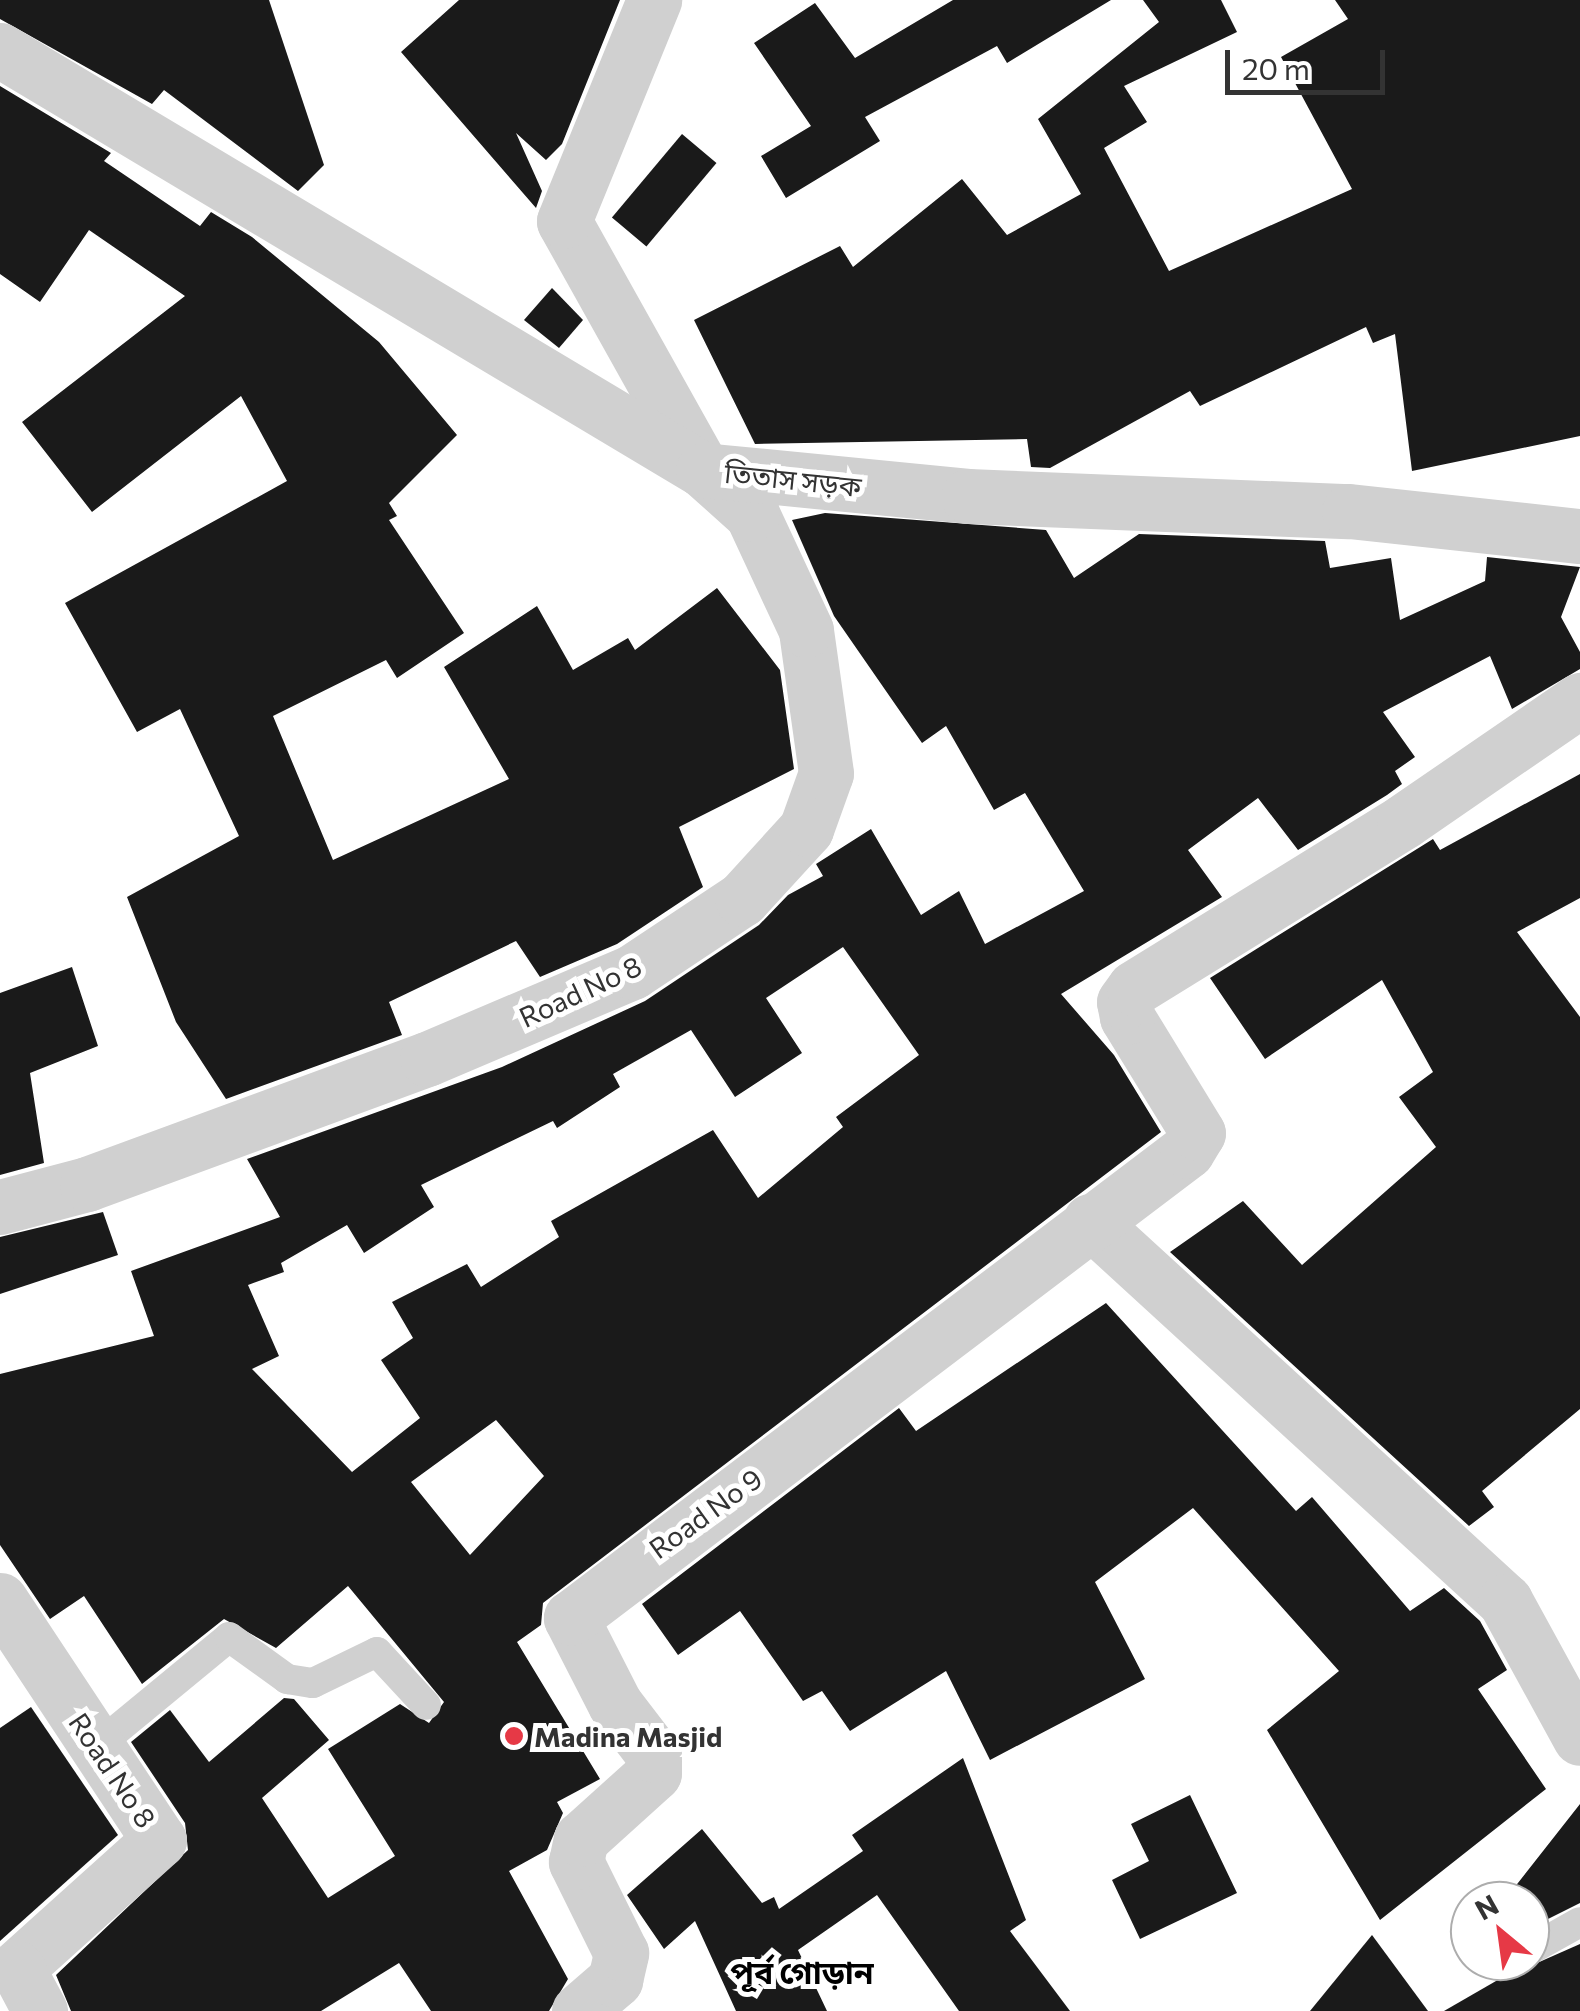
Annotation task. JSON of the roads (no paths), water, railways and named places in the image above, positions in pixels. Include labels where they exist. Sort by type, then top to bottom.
[{"type":"street","points":[[654,0],[564,221],[703,470]]},
{"type":"street","name":"তিতাস সড়ক","points":[[0,50],[703,470],[968,496],[1349,511],[1580,536]]},
{"type":"street","name":"Road No 8","points":[[0,1207],[87,1184],[426,1059],[632,972],[742,900],[806,829],[826,773],[806,630],[752,514],[703,470]]},
{"type":"street","name":"Road No 9","points":[[579,2011],[615,1980],[621,1953],[576,1862],[581,1839],[654,1773],[654,1755],[614,1704],[570,1618],[1187,1150],[1198,1133],[1127,1017],[1124,1002],[1134,988],[1404,821],[1580,700]]},
{"type":"street","points":[[1090,1220],[1505,1601],[1580,1738]]},
{"type":"street","name":"Road No 8","points":[[0,1600],[159,1840],[17,1968],[40,2011]]},
{"type":"lane","points":[[96,1746],[229,1637],[287,1679],[312,1683],[377,1652],[426,1705]]},
{"type":"lane","points":[[1550,1939],[1580,1922]]},
{"type":"place","name":"Madina Masjid","points":[[514,1736]]},
{"type":"district","name":"পূর্ব গোড়ান","points":[[802,1971]]}]
